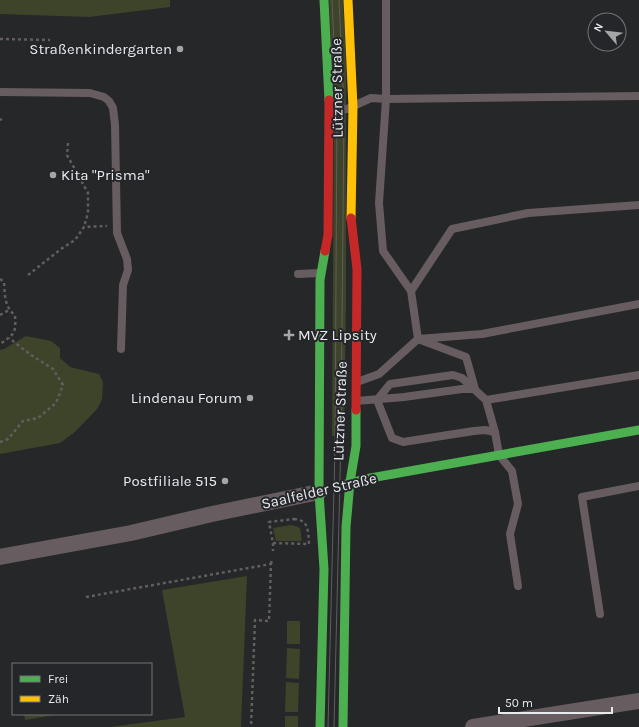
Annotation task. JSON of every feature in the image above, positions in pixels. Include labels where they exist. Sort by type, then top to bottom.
[{"type":"main road","name":"Lützner Straße","points":[[320,727],[324,568],[319,492],[320,301],[321,273],[328,235],[330,110],[324,0]]},
{"type":"main road","name":"Lützner Straße","points":[[343,727],[346,527],[350,482],[356,446],[356,269],[351,218],[353,107],[348,0]]},
{"type":"main road","name":"Saalfelder Straße","points":[[319,492],[350,482],[639,430]]},
{"type":"street","name":"Saalfelder Straße","points":[[0,557],[131,533],[212,514],[319,492]]},
{"type":"street","points":[[474,727],[639,701]]},
{"type":"lane","points":[[386,0],[386,98],[379,203],[383,252],[411,292],[418,339]]},
{"type":"lane","points":[[0,92],[90,93],[104,97],[113,108],[115,125],[117,233],[128,259],[128,270],[123,285],[121,349]]},
{"type":"lane","points":[[330,110],[348,109],[371,98],[639,96]]},
{"type":"lane","points":[[411,292],[452,229],[528,213],[639,205]]},
{"type":"lane","points":[[298,274],[321,273]]},
{"type":"lane","points":[[356,382],[379,374],[418,339],[482,334],[639,304]]},
{"type":"lane","points":[[418,339],[466,357],[475,389]]},
{"type":"lane","points":[[377,400],[390,384],[453,375],[462,378],[486,400],[495,432],[499,456],[512,471],[518,504],[510,534],[518,586]]},
{"type":"lane","points":[[486,400],[639,375]]},
{"type":"lane","points":[[356,402],[462,389],[475,389]]},
{"type":"lane","points":[[377,400],[392,438],[403,442],[474,431],[485,430],[495,432]]},
{"type":"lane","points":[[600,614],[582,497],[639,486]]},
{"type":"path","points":[[0,39],[50,40]]},
{"type":"path","points":[[28,275],[75,240],[84,228],[88,213],[88,193],[67,155],[68,143]]},
{"type":"path","points":[[84,228],[117,225]]},
{"type":"path","points":[[0,279],[4,282],[6,300],[9,310],[15,315],[16,326],[13,335],[0,344]]},
{"type":"path","points":[[0,315],[9,310]]},
{"type":"path","points":[[0,442],[8,439],[23,421],[38,418],[56,403],[63,385],[53,368],[31,355],[9,338]]},
{"type":"path","points":[[273,543],[309,544],[305,522],[294,519],[269,522],[273,551]]},
{"type":"path","points":[[251,727],[255,620],[269,620],[272,559]]},
{"type":"path","points":[[86,597],[271,564]]},
{"type":"green space","points":[[0,0],[170,0],[170,7],[89,17],[0,14]]},
{"type":"green space","points":[[329,0],[343,0],[346,61],[346,301],[344,437],[332,436],[334,110]]},
{"type":"green space","points":[[26,336],[51,341],[60,348],[60,358],[70,367],[99,374],[103,382],[102,400],[97,409],[75,432],[60,443],[0,454],[0,350]]},
{"type":"green space","points":[[291,525],[300,528],[302,541],[276,541],[273,528]]},
{"type":"green space","points":[[247,576],[241,727],[110,727],[185,717],[162,590]]},
{"type":"green space","points":[[287,621],[300,621],[300,644],[287,644]]},
{"type":"green space","points":[[287,648],[300,649],[299,679],[286,678]]},
{"type":"green space","points":[[286,682],[299,683],[298,712],[285,712]]},
{"type":"green space","points":[[24,715],[54,715],[25,720]]},
{"type":"green space","points":[[285,716],[298,716],[298,727],[285,727]]},
{"type":"tram line","points":[[328,727],[335,448],[337,110],[332,0]]},
{"type":"tram line","points":[[334,727],[341,436],[344,109],[339,0]]},
{"type":"traffic: fast","points":[[324,0],[329,100]]},
{"type":"traffic: fast","points":[[320,727],[324,569],[319,492],[320,280],[325,251]]},
{"type":"traffic: fast","points":[[343,727],[346,527],[350,482],[356,446],[356,410]]},
{"type":"traffic: fast","points":[[338,486],[365,479],[639,430]]},
{"type":"traffic: slow","points":[[348,0],[353,107],[351,218]]},
{"type":"traffic: jam","points":[[325,251],[328,235],[329,100]]},
{"type":"traffic: jam","points":[[351,218],[357,269],[356,410]]},
{"type":"place","name":"Straßenkindergarten","points":[[180,49]]},
{"type":"place","name":"Kita \"Prisma\"","points":[[53,175]]},
{"type":"place","name":"MVZ Lipsity","points":[[289,335]]},
{"type":"place","name":"Lindenau Forum","points":[[250,398]]},
{"type":"place","name":"Postfiliale 515","points":[[225,481]]}]
